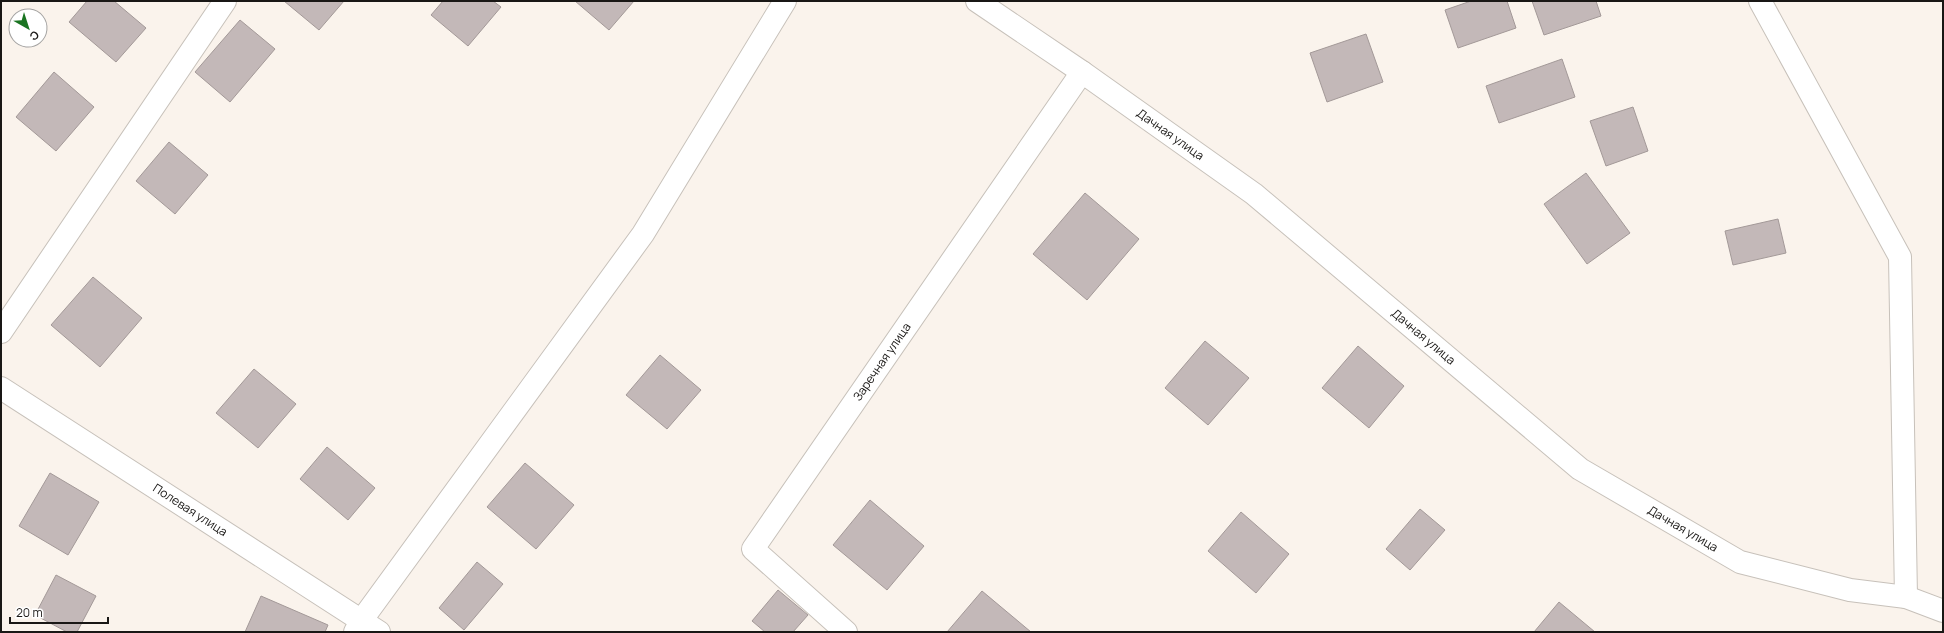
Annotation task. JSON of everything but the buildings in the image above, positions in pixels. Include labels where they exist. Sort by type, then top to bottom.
[{"type":"street","points":[[1,332],[225,1]]},
{"type":"street","points":[[365,628],[643,234],[785,1]]},
{"type":"street","name":"Дачная улица","points":[[977,1],[1082,72],[1254,194],[1580,469],[1740,562],[1850,590],[1906,597],[1943,610]]},
{"type":"street","points":[[1760,1],[1900,257],[1906,597]]},
{"type":"street","name":"Заречная улица","points":[[846,632],[753,549],[1082,72]]},
{"type":"street","name":"Полевая улица","points":[[1,388],[365,628]]}]
